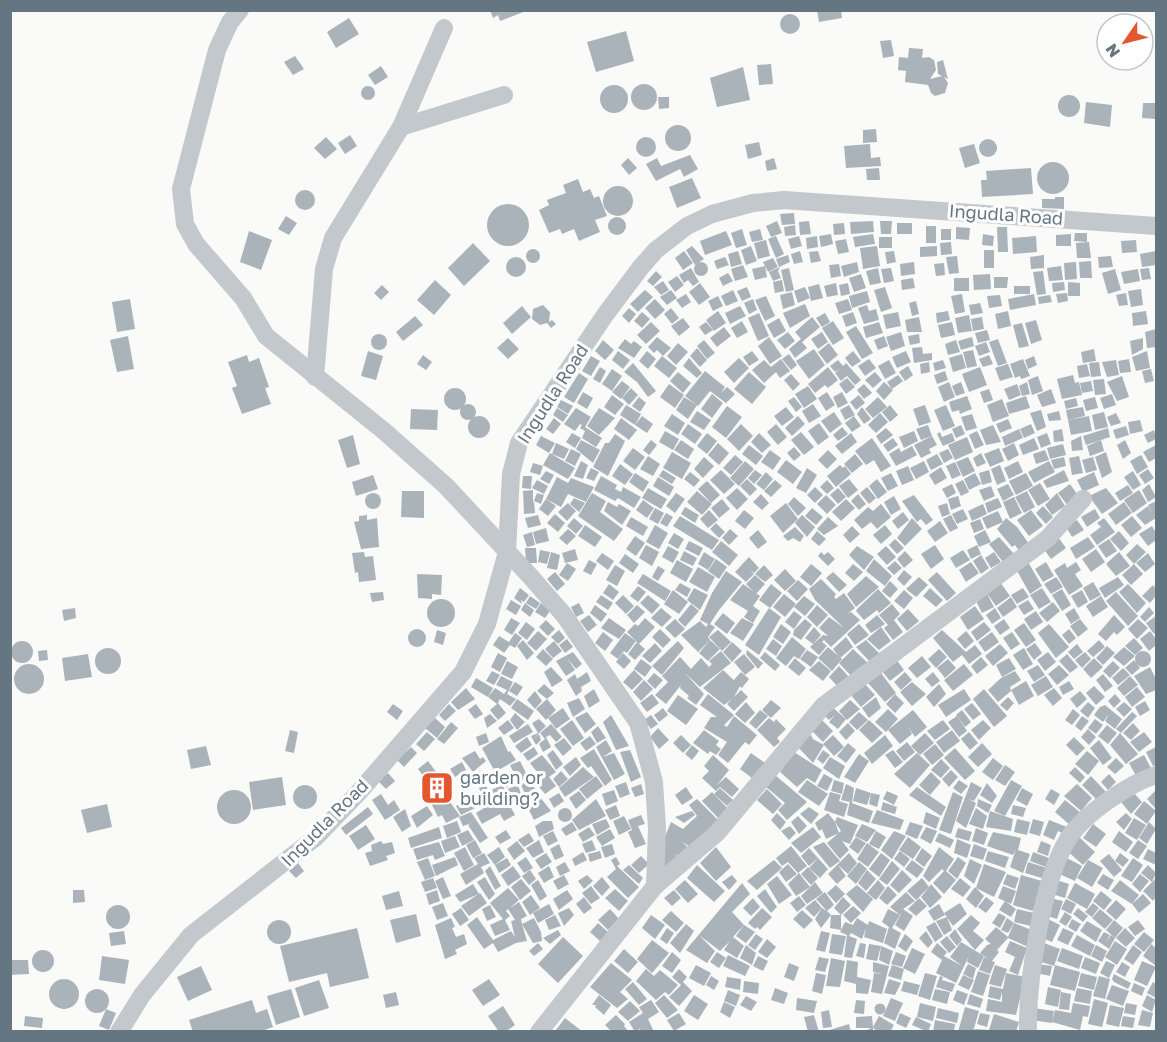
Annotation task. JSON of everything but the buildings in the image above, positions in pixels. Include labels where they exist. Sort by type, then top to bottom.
[{"type":"street","points":[[240,10],[230,22],[217,50],[190,146],[181,189],[185,224],[208,260],[243,298],[266,336],[384,430],[428,470],[564,615],[638,723],[654,782],[657,828],[656,886]]},
{"type":"street","points":[[315,376],[322,284],[327,254],[341,221],[401,127],[444,28]]},
{"type":"street","points":[[401,127],[504,94]]},
{"type":"street","name":"Ingudla Road","points":[[119,1032],[142,995],[191,935],[278,869],[315,837],[359,792],[463,672],[494,606],[507,552],[511,474],[519,443],[605,315],[656,250],[696,222],[733,207],[784,200],[1156,226]]},
{"type":"street","points":[[539,1032],[656,886],[717,833],[823,706],[1047,539],[1083,499]]},
{"type":"street","points":[[1028,1032],[1030,978],[1042,912],[1062,850],[1077,827],[1090,816],[1125,790],[1156,775]]},
{"type":"place","name":"garden or building?","points":[[437,788]]}]
